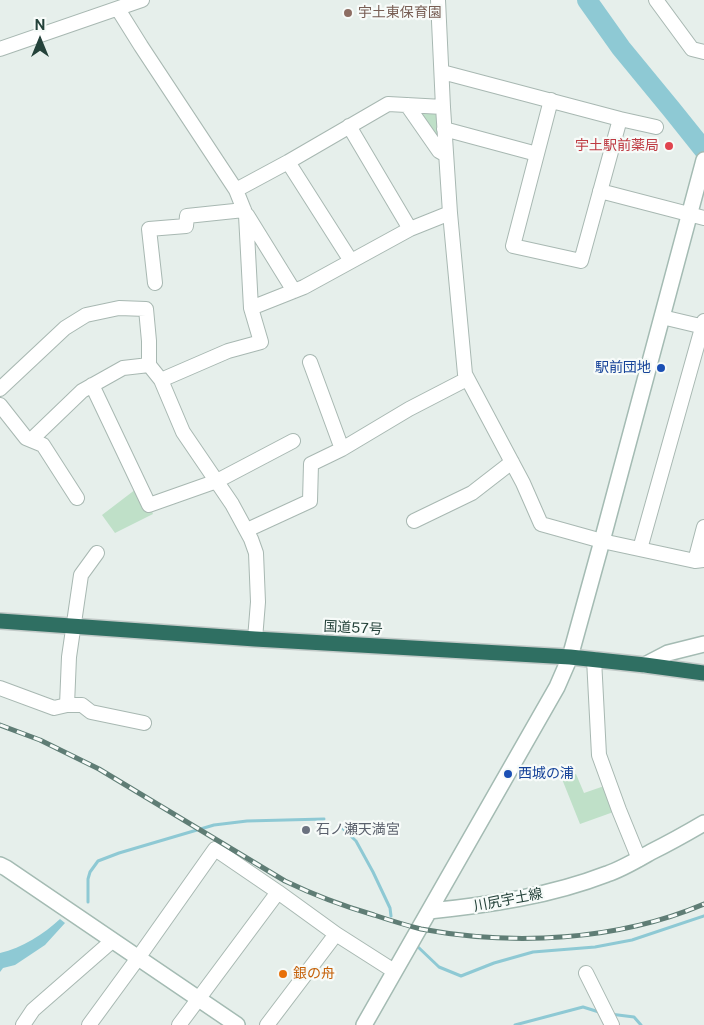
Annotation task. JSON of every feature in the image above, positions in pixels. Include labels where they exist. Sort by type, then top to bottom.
[{"type":"highway","name":"国道57号","points":[[0,621],[255,639],[570,657],[704,673]]},
{"type":"street","points":[[0,49],[142,0]]},
{"type":"street","points":[[438,0],[444,129],[464,374],[523,483],[541,524],[602,542],[700,560],[704,527]]},
{"type":"street","points":[[656,0],[692,49],[704,52]]},
{"type":"street","points":[[119,8],[141,46],[236,190],[245,212],[294,291]]},
{"type":"street","points":[[442,72],[656,127]]},
{"type":"street","points":[[551,100],[513,246],[580,261],[620,119]]},
{"type":"street","points":[[236,190],[388,104],[443,107]]},
{"type":"street","points":[[407,105],[439,151],[446,155]]},
{"type":"street","points":[[349,126],[410,229]]},
{"type":"street","points":[[444,129],[537,154]]},
{"type":"street","points":[[364,1025],[557,687],[570,657],[662,317],[697,216],[704,161]]},
{"type":"street","points":[[288,162],[351,262]]},
{"type":"street","points":[[600,191],[697,216]]},
{"type":"street","points":[[156,282],[149,229],[186,226],[187,216],[245,212]]},
{"type":"street","points":[[161,380],[228,351],[261,342],[251,308],[245,212]]},
{"type":"street","points":[[251,308],[304,287],[410,229],[450,213]]},
{"type":"street","points":[[0,389],[65,328],[86,315],[119,308],[146,309],[150,365],[161,380],[183,432],[217,481],[247,530],[256,553],[258,602],[255,639]]},
{"type":"street","points":[[640,549],[703,325],[662,317]]},
{"type":"street","points":[[310,362],[342,449]]},
{"type":"street","points":[[32,440],[82,391],[123,368],[150,365]]},
{"type":"street","points":[[247,530],[310,501],[311,464],[342,449],[409,409],[467,379]]},
{"type":"street","points":[[92,385],[149,505],[217,481],[293,441]]},
{"type":"street","points":[[0,405],[26,438],[43,445],[77,498]]},
{"type":"street","points":[[414,521],[472,493],[512,462]]},
{"type":"street","points":[[67,705],[69,657],[81,576],[97,553]]},
{"type":"street","points":[[645,665],[668,652],[704,644]]},
{"type":"street","points":[[594,659],[599,755],[639,859]]},
{"type":"street","points":[[0,688],[54,708],[67,705],[82,705],[91,712],[144,723]]},
{"type":"street","name":"川尻宇土線","points":[[429,911],[469,907],[535,896],[608,874],[704,823]]},
{"type":"street","points":[[89,1025],[215,849],[336,934],[394,972]]},
{"type":"street","points":[[0,865],[237,1025]]},
{"type":"street","points":[[179,1025],[278,892]]},
{"type":"street","points":[[268,1025],[336,934]]},
{"type":"street","points":[[23,1025],[33,1010],[112,941]]},
{"type":"street","points":[[586,973],[612,1025]]},
{"type":"green space","points":[[407,105],[443,107],[446,155]]},
{"type":"green space","points":[[140,486],[153,514],[115,533],[102,515]]},
{"type":"green space","points":[[576,774],[584,793],[610,784],[619,810],[580,824],[562,779]]},
{"type":"water","points":[[60,919],[65,923],[45,945],[15,965],[3,968],[0,972],[0,953],[32,940]]},
{"type":"waterway","points":[[587,0],[621,48],[704,150]]},
{"type":"waterway","points":[[88,902],[88,879],[90,872],[98,861],[119,853],[214,825],[247,821],[324,819]]},
{"type":"waterway","points":[[339,825],[356,841],[390,908],[391,916]]},
{"type":"waterway","points":[[417,946],[439,967],[461,976],[494,963],[533,952],[595,947],[632,940],[704,916]]},
{"type":"waterway","points":[[515,1025],[583,1007],[599,1012]]},
{"type":"waterway","points":[[610,1014],[634,1017],[641,1025]]},
{"type":"railway","points":[[0,725],[40,740],[99,769],[285,881],[340,904],[421,929],[492,937],[564,937],[636,926],[704,904]]},
{"type":"place","name":"宇土東保育園","points":[[348,13]]},
{"type":"place","name":"宇土駅前薬局","points":[[669,146]]},
{"type":"place","name":"駅前団地","points":[[661,368]]},
{"type":"place","name":"西城の浦","points":[[508,774]]},
{"type":"place","name":"石ノ瀬天満宮","points":[[306,830]]},
{"type":"place","name":"銀の舟","points":[[283,974]]}]
